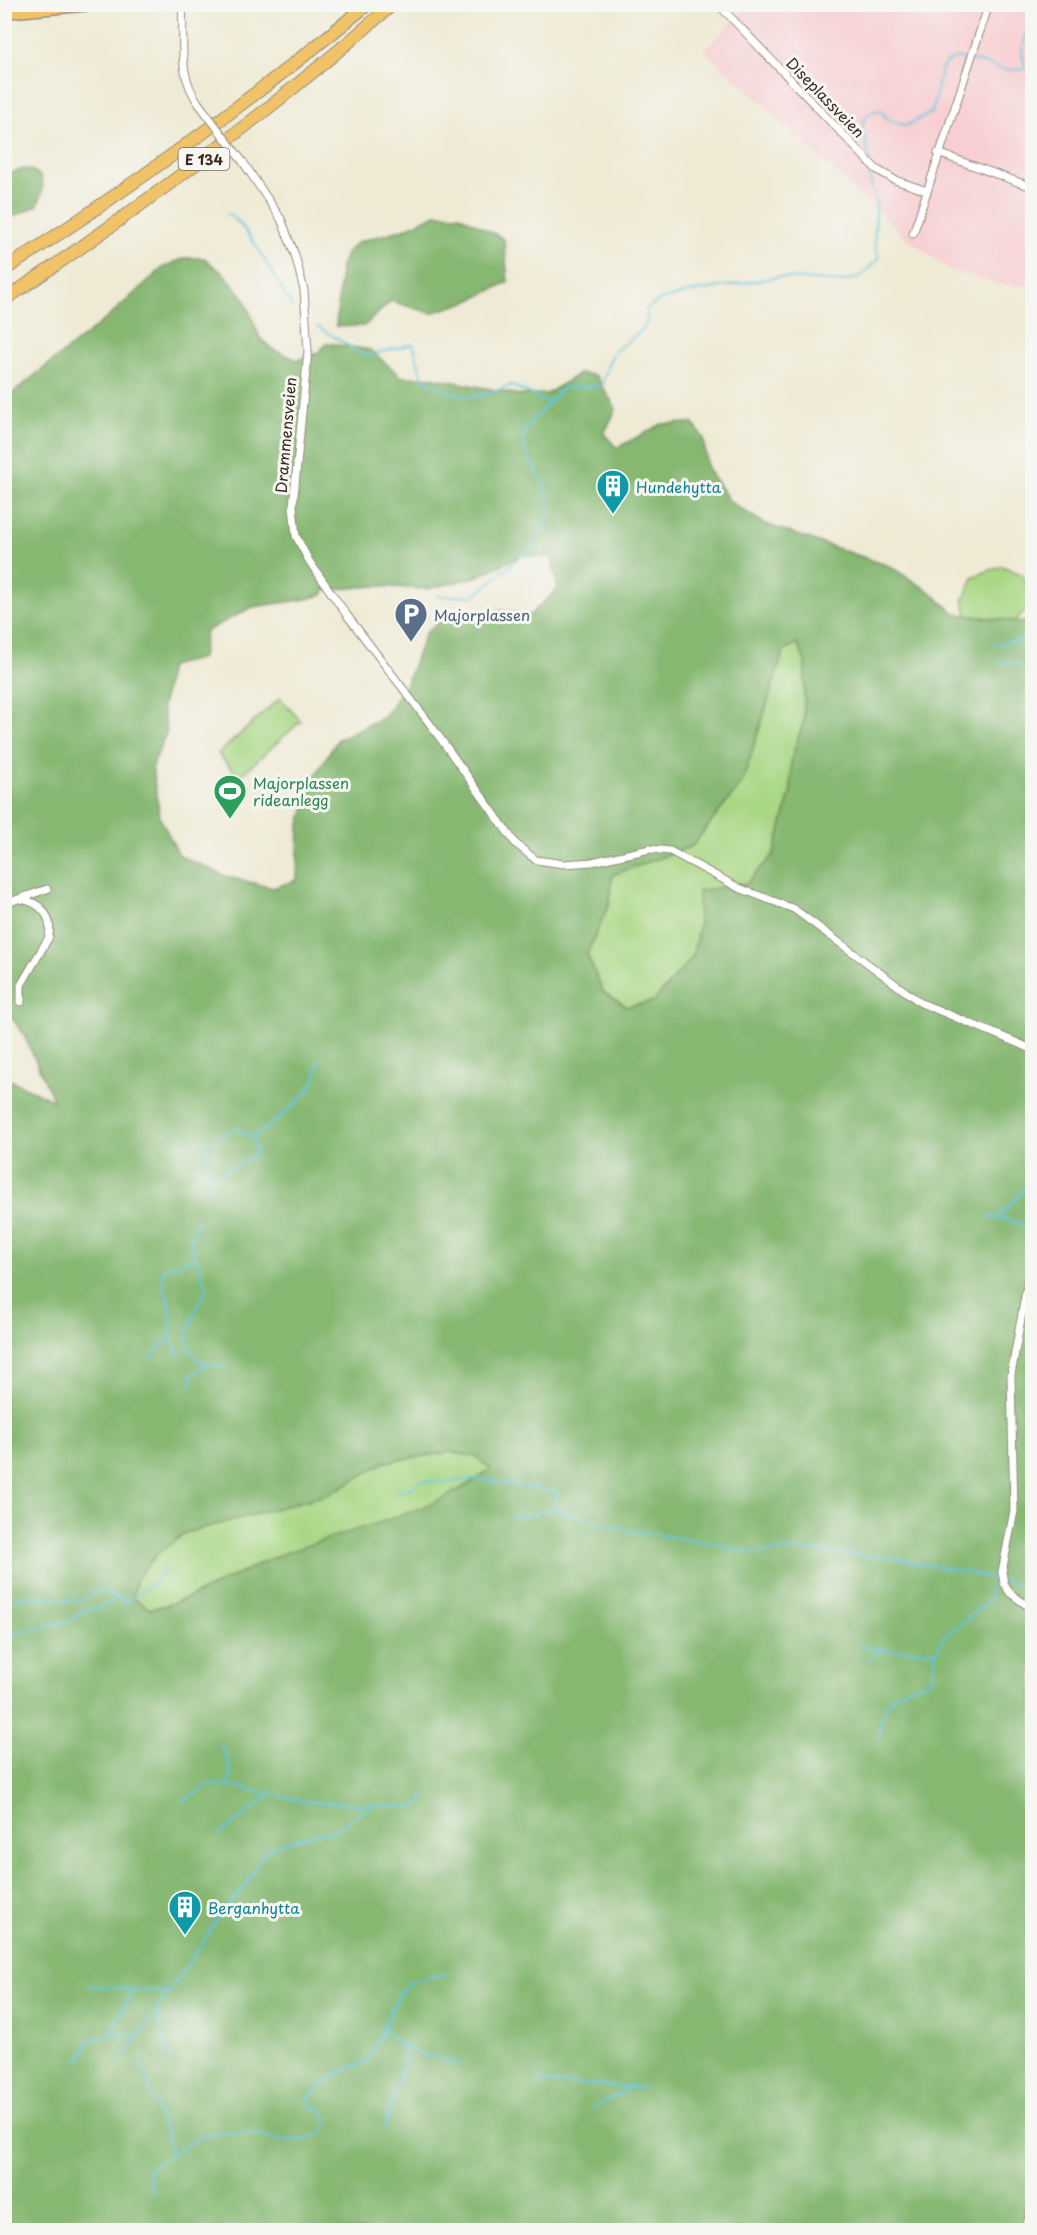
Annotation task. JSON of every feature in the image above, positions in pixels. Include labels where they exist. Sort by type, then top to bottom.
[{"type":"highway","name":"E 134","points":[[4,270],[96,209],[211,127],[368,4]]},
{"type":"highway","name":"E 134","points":[[4,300],[118,223],[194,167],[287,94],[393,4]]},
{"type":"main road","points":[[4,13],[48,11],[104,4]]},
{"type":"street","name":"Drammensveien","points":[[182,4],[183,72],[189,89],[243,162],[281,219],[295,255],[304,290],[308,351],[293,506],[294,530],[309,561],[516,844],[536,860],[564,864],[582,864],[650,849],[670,851],[739,888],[794,909],[921,1003],[1032,1049]]},
{"type":"street","name":"Diseplassveien","points":[[718,4],[876,169],[895,180],[927,191]]},
{"type":"street","points":[[913,234],[989,4]]},
{"type":"street","points":[[938,153],[1032,187]]},
{"type":"street","points":[[4,904],[47,889]]},
{"type":"street","points":[[20,899],[34,902],[41,907],[47,914],[50,929],[49,937],[21,986],[21,1002]]},
{"type":"street","points":[[1032,1257],[1011,1375],[1009,1402],[1014,1450],[1014,1511],[1002,1572],[1004,1583],[1010,1593],[1032,1609]]},
{"type":"street","points":[[1026,2230],[1032,2203]]},
{"type":"shaded area","points":[[750,5],[1032,5],[1032,286],[1001,285],[950,270],[904,236],[704,50]]},
{"type":"green space","points":[[25,169],[41,178],[43,188],[40,200],[37,206],[5,220],[5,174]]},
{"type":"green space","points":[[436,214],[459,215],[504,239],[508,282],[469,301],[431,313],[391,301],[364,326],[336,326],[341,267],[347,252],[358,242],[404,229]]},
{"type":"green space","points":[[185,258],[204,258],[225,275],[244,298],[260,338],[272,349],[297,360],[318,353],[327,343],[370,350],[402,377],[435,378],[519,395],[547,394],[580,373],[596,376],[616,409],[604,434],[617,448],[662,424],[692,423],[703,437],[708,470],[730,502],[765,524],[889,566],[929,591],[956,614],[1032,623],[1032,2230],[5,2230],[4,1080],[10,1080],[54,1101],[23,1033],[7,1011],[5,1013],[5,399],[106,319],[164,267]],"holes":[[[522,555],[552,557],[558,589],[530,615],[499,611],[447,615],[425,634],[407,682],[384,717],[338,739],[313,779],[299,828],[297,880],[273,888],[225,876],[179,855],[160,818],[152,767],[167,731],[162,708],[170,666],[202,658],[206,631],[252,607],[308,599],[324,594],[324,590],[376,586],[427,589],[476,577]],[[797,643],[805,661],[804,720],[791,761],[791,791],[774,854],[747,883],[698,891],[699,927],[692,958],[654,1001],[627,1007],[603,992],[587,954],[610,902],[612,875],[692,846],[742,783],[784,650]],[[450,1452],[476,1457],[490,1469],[467,1485],[416,1510],[306,1545],[184,1599],[150,1609],[132,1598],[137,1578],[158,1553],[185,1533],[329,1494],[385,1462]]]},
{"type":"green space","points":[[1002,566],[1023,575],[1031,597],[1026,610],[1002,633],[968,617],[963,600],[974,576]]},
{"type":"green space","points":[[797,642],[805,661],[804,720],[791,761],[791,791],[774,854],[748,883],[699,892],[699,927],[692,958],[654,1001],[627,1007],[603,992],[586,955],[610,902],[612,875],[692,846],[742,783],[784,650]]},
{"type":"green space","points":[[280,698],[301,721],[239,777],[218,754]]},
{"type":"green space","points":[[450,1452],[477,1457],[491,1468],[468,1484],[417,1510],[280,1555],[184,1599],[150,1609],[132,1598],[137,1578],[158,1553],[185,1533],[329,1494],[385,1462]]},
{"type":"waterway","points":[[870,160],[862,128],[865,117],[874,111],[881,111],[889,120],[906,126],[932,112],[941,71],[946,63],[953,59],[962,58],[1006,70],[1025,69],[1022,50],[1032,18]]},
{"type":"waterway","points":[[438,596],[474,596],[532,547],[548,518],[549,499],[542,480],[527,456],[523,439],[526,428],[563,388],[601,386],[613,354],[645,325],[646,310],[660,300],[686,293],[778,277],[840,282],[858,278],[879,259],[875,238],[876,203],[869,165]]},
{"type":"waterway","points":[[228,214],[244,229],[253,242],[292,307]]},
{"type":"waterway","points":[[317,326],[365,356],[413,344],[423,379],[457,394],[475,396],[511,385],[550,403]]},
{"type":"waterway","points":[[995,645],[1032,638]]},
{"type":"waterway","points":[[997,661],[1032,666]]},
{"type":"waterway","points":[[216,1173],[232,1169],[256,1154],[253,1137],[278,1119],[311,1087],[322,1058]]},
{"type":"waterway","points":[[210,1188],[205,1147],[234,1128],[253,1137]]},
{"type":"waterway","points":[[998,1218],[1025,1189],[1029,1164],[1032,1163]]},
{"type":"waterway","points":[[987,1216],[1016,1222],[1032,1231]]},
{"type":"waterway","points":[[198,1221],[191,1243],[207,1290],[194,1314],[188,1344],[197,1359],[224,1367]]},
{"type":"waterway","points":[[179,1355],[170,1337],[172,1315],[162,1277],[164,1268],[191,1260],[196,1256]]},
{"type":"waterway","points":[[150,1358],[170,1337]]},
{"type":"waterway","points":[[191,1386],[192,1374],[209,1363]]},
{"type":"waterway","points":[[395,1492],[411,1488],[421,1481],[448,1482],[479,1479],[557,1492],[553,1509],[626,1530],[712,1543],[750,1553],[800,1550],[893,1558],[979,1575],[1032,1589]]},
{"type":"waterway","points":[[512,1517],[527,1516],[553,1509]]},
{"type":"waterway","points":[[4,1604],[20,1597],[81,1600],[103,1591],[126,1602],[156,1581],[164,1567]]},
{"type":"waterway","points":[[859,1646],[893,1651],[937,1651],[942,1639],[989,1601],[993,1579]]},
{"type":"waterway","points":[[4,1636],[71,1621],[80,1612],[98,1609],[116,1599]]},
{"type":"waterway","points":[[869,1660],[881,1650]]},
{"type":"waterway","points":[[878,1738],[883,1713],[892,1698],[906,1689],[931,1681],[936,1652]]},
{"type":"waterway","points":[[221,1745],[231,1769],[228,1785]]},
{"type":"waterway","points":[[181,1802],[212,1784],[228,1785],[308,1802],[415,1807],[422,1803],[424,1794]]},
{"type":"waterway","points":[[219,1835],[269,1796]]},
{"type":"waterway","points":[[123,2058],[209,1934],[217,1917],[246,1885],[260,1859],[271,1848],[283,1842],[336,1830],[372,1805]]},
{"type":"waterway","points":[[153,2193],[148,2169],[200,2137],[223,2133],[253,2134],[277,2140],[304,2140],[320,2135],[328,2123],[322,2111],[310,2106],[309,2098],[329,2078],[369,2060],[399,1994],[411,1981],[447,1974]]},
{"type":"waterway","points":[[89,1986],[167,1992]]},
{"type":"waterway","points":[[110,2035],[133,1989]]},
{"type":"waterway","points":[[157,2009],[162,2036],[173,2061]]},
{"type":"waterway","points":[[384,2028],[398,2043],[407,2048],[427,2056],[458,2062]]},
{"type":"waterway","points":[[79,2061],[88,2042],[110,2035],[138,2035]]},
{"type":"waterway","points":[[385,2127],[404,2061],[400,2043]]},
{"type":"waterway","points":[[140,2062],[172,2152]]},
{"type":"waterway","points":[[539,2082],[643,2088]]},
{"type":"waterway","points":[[593,2108],[623,2092],[630,2085]]},
{"type":"place","name":"Hundehytta","points":[[613,515]]},
{"type":"place","name":"Majorplassen","points":[[411,643]]},
{"type":"place","name":"Majorplassen rideanlegg","points":[[230,820]]},
{"type":"place","name":"Berganhytta","points":[[185,1936]]}]
